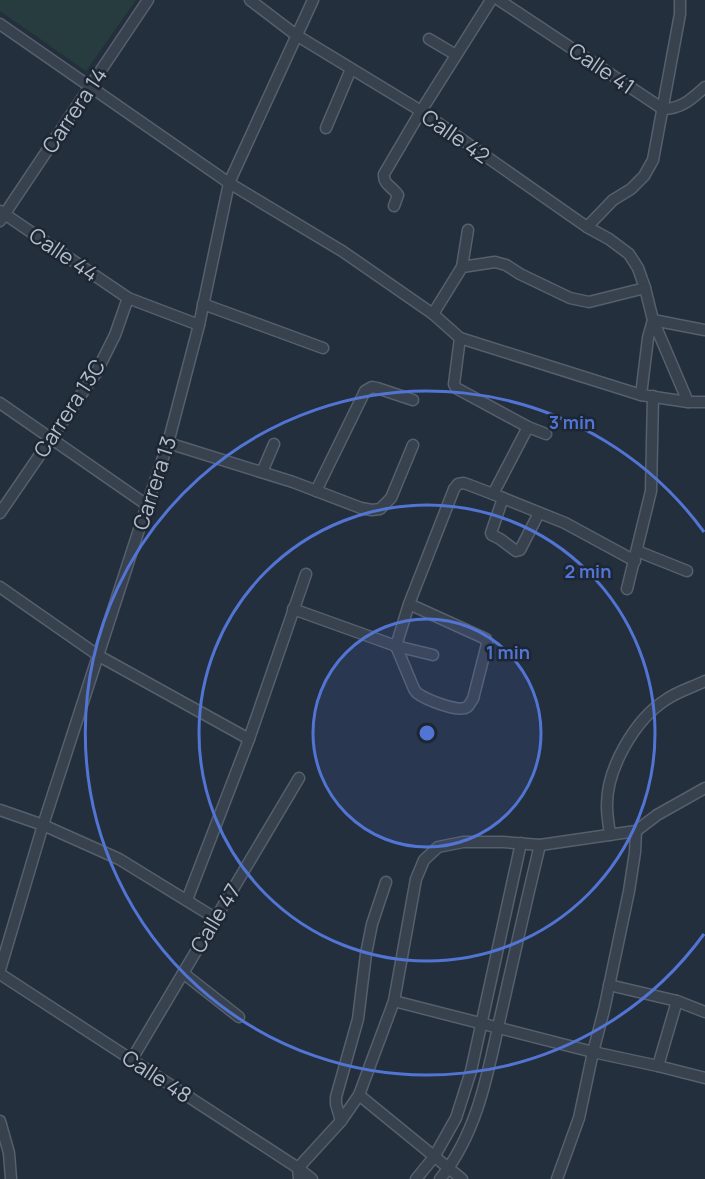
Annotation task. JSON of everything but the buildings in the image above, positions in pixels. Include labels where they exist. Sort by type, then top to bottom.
[{"type":"street","name":"Carrera 14","points":[[2,215],[148,0]]},
{"type":"street","name":"Calle 42","points":[[250,0],[296,35],[421,111],[628,254],[638,268],[653,320],[688,402]]},
{"type":"street","name":"Carrera 13","points":[[0,972],[43,825],[168,443],[199,325],[229,183],[313,0]]},
{"type":"street","points":[[394,206],[398,195],[386,183],[384,174],[491,0]]},
{"type":"street","name":"Calle 41","points":[[499,0],[663,109]]},
{"type":"street","points":[[587,227],[613,200],[632,189],[644,176],[653,160],[680,14],[680,0]]},
{"type":"street","points":[[0,24],[229,183],[342,251],[434,314],[460,338],[641,395],[688,402],[705,402]]},
{"type":"street","points":[[429,39],[456,55]]},
{"type":"street","points":[[326,128],[351,69]]},
{"type":"street","points":[[663,109],[673,109],[682,105],[705,87]]},
{"type":"street","name":"Calle 44","points":[[2,215],[128,298],[199,325]]},
{"type":"street","points":[[434,314],[462,267],[468,230]]},
{"type":"street","points":[[462,267],[495,262],[506,265],[570,298],[589,302],[645,288]]},
{"type":"street","name":"Carrera 13C","points":[[0,513],[96,373],[115,335],[128,298]]},
{"type":"street","points":[[203,304],[324,348]]},
{"type":"street","points":[[641,395],[648,338],[653,320],[705,330]]},
{"type":"street","points":[[460,338],[454,386],[546,435]]},
{"type":"street","points":[[316,491],[365,391],[372,387],[413,400]]},
{"type":"street","points":[[627,589],[651,491],[653,396]]},
{"type":"street","points":[[0,403],[147,505]]},
{"type":"street","points":[[528,427],[498,496],[492,535],[516,551],[520,550],[539,513]]},
{"type":"street","points":[[168,443],[372,510],[380,509],[391,498],[413,446]]},
{"type":"street","points":[[262,472],[274,444]]},
{"type":"street","points":[[409,604],[486,639],[488,644],[469,706],[453,708],[419,695],[414,689],[396,646],[409,604],[429,552],[458,484],[464,483],[565,523],[636,556],[687,571]]},
{"type":"street","points":[[187,900],[249,739],[306,574]]},
{"type":"street","points":[[0,587],[99,656],[249,739]]},
{"type":"street","points":[[293,609],[396,646],[433,654]]},
{"type":"street","points":[[610,835],[606,806],[610,779],[633,731],[667,699],[705,681]]},
{"type":"street","name":"Calle 47","points":[[132,1059],[299,778]]},
{"type":"street","points":[[299,1174],[359,1095],[394,1001],[416,879],[424,860],[438,847],[463,842],[540,845],[636,831],[657,815],[705,788]]},
{"type":"street","points":[[0,810],[43,825],[119,859],[215,918]]},
{"type":"street","points":[[557,1179],[579,1118],[604,1010],[629,891],[636,831]]},
{"type":"street","points":[[416,1179],[434,1157],[456,1118],[471,1071],[521,843]]},
{"type":"street","points":[[440,1179],[472,1124],[488,1075],[540,845]]},
{"type":"street","points":[[341,1121],[336,1097],[358,1019],[372,924],[386,882]]},
{"type":"street","name":"Calle 48","points":[[0,972],[132,1059],[299,1174],[312,1179]]},
{"type":"street","points":[[183,973],[239,1017]]},
{"type":"street","points":[[609,985],[678,1001],[705,1012]]},
{"type":"street","points":[[394,1001],[705,1078]]},
{"type":"street","points":[[658,1066],[678,1001]]},
{"type":"street","points":[[359,1095],[462,1179]]},
{"type":"street","points":[[0,1121],[11,1179]]},
{"type":"green space","points":[[0,0],[136,0],[86,71],[0,11]]}]
